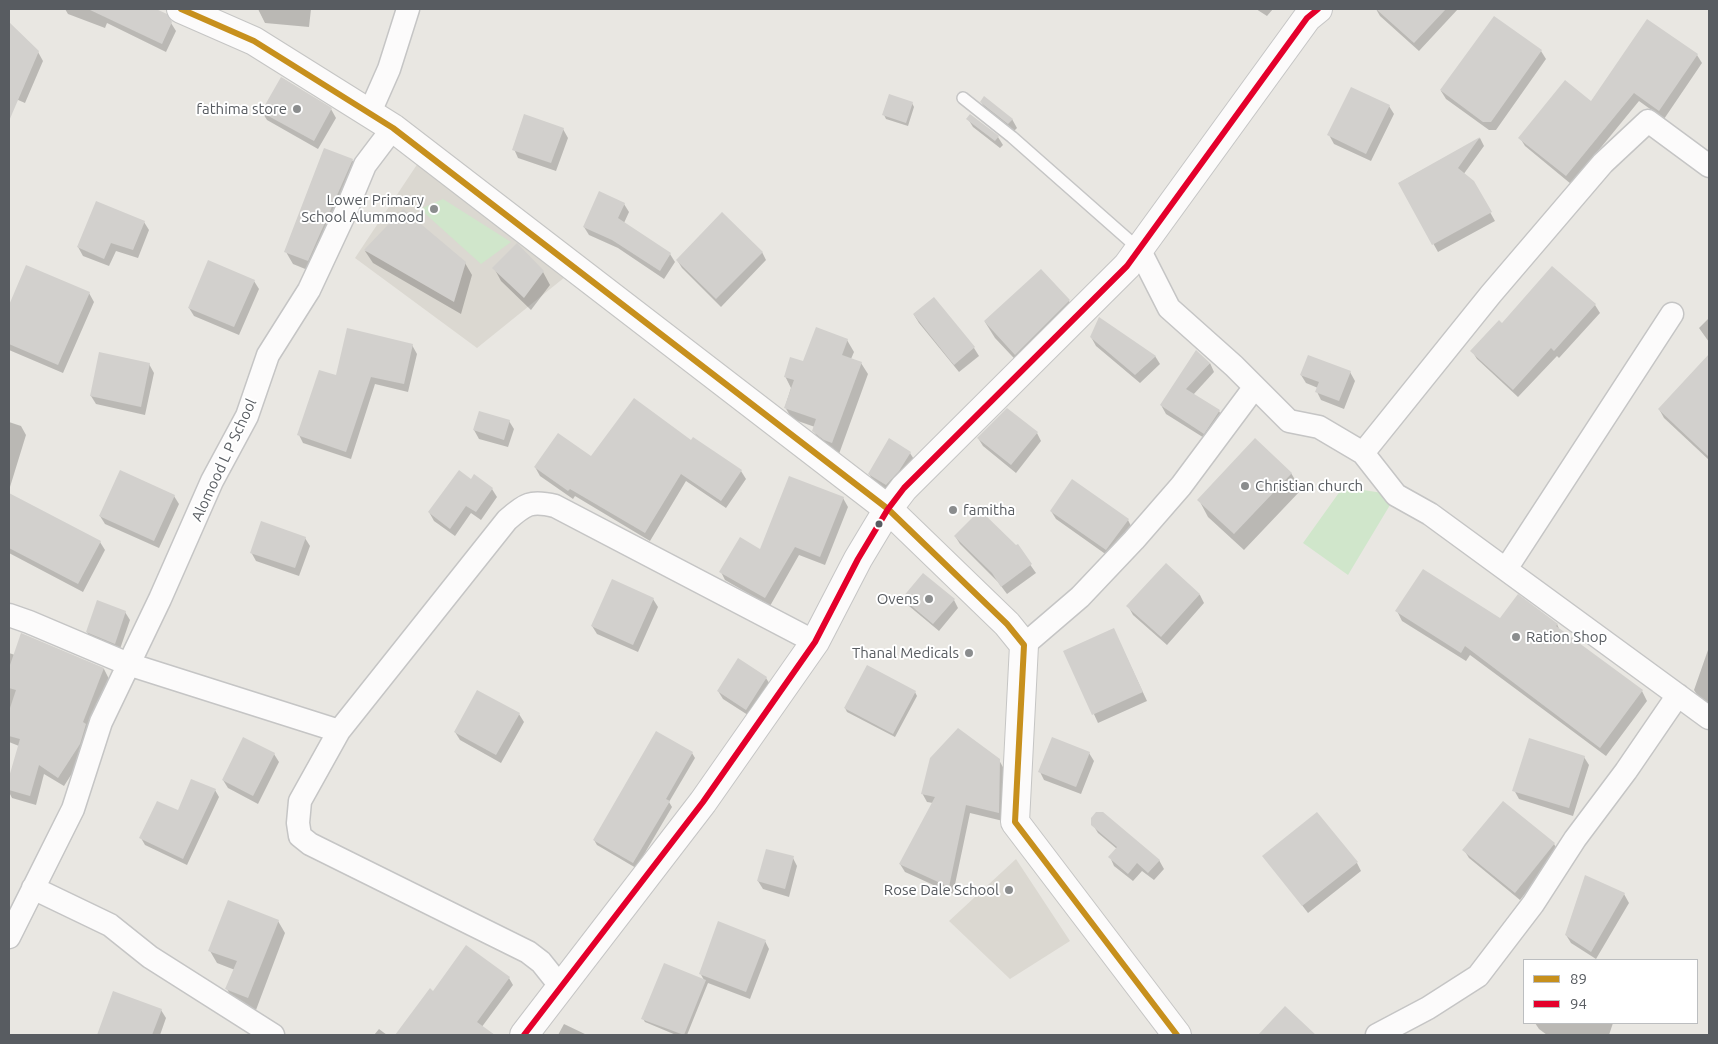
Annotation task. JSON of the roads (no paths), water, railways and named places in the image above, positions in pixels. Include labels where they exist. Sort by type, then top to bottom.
[{"type":"main road","points":[[181,9],[254,41],[393,128],[888,509],[1007,624],[1024,645],[1015,822],[1177,1035]]},
{"type":"main road","points":[[524,1035],[703,802],[815,642],[858,558],[888,509],[904,488],[1127,266],[1307,18],[1318,9]]},
{"type":"street","points":[[370,112],[389,69],[408,9]]},
{"type":"street","points":[[1362,453],[1491,294],[1596,170],[1648,121],[1709,166]]},
{"type":"street","name":"Alomood L P School","points":[[9,937],[73,809],[100,722],[160,599],[212,481],[247,416],[268,355],[309,290],[345,214],[365,165],[393,128]]},
{"type":"street","points":[[1138,249],[1169,308],[1234,366],[1289,421],[1319,427],[1362,453],[1396,495],[1430,514],[1709,718]]},
{"type":"street","points":[[1506,569],[1672,314]]},
{"type":"street","points":[[1024,645],[1080,597],[1134,540],[1181,486],[1254,388]]},
{"type":"street","points":[[562,987],[541,962],[528,952],[310,844],[300,836],[298,823],[300,801],[339,731],[507,520],[522,507],[539,502],[555,506],[815,642]]},
{"type":"street","points":[[9,615],[128,664],[339,731]]},
{"type":"street","points":[[1377,1035],[1428,1008],[1478,976],[1533,904],[1575,839],[1626,771],[1678,695]]},
{"type":"street","points":[[33,888],[110,925],[150,957],[273,1035]]},
{"type":"lane","points":[[963,98],[1012,138],[1138,249]]},
{"type":"place","name":"fathima store","points":[[297,109]]},
{"type":"place","name":"Lower Primary School Alummood","points":[[434,209]]},
{"type":"place","name":"Christian church","points":[[1245,486]]},
{"type":"place","name":"famitha","points":[[953,510]]},
{"type":"place","name":"Ovens","points":[[929,599]]},
{"type":"place","name":"Ration Shop","points":[[1516,637]]},
{"type":"place","name":"Thanal Medicals","points":[[969,653]]},
{"type":"place","name":"Rose Dale School","points":[[1009,890]]}]
